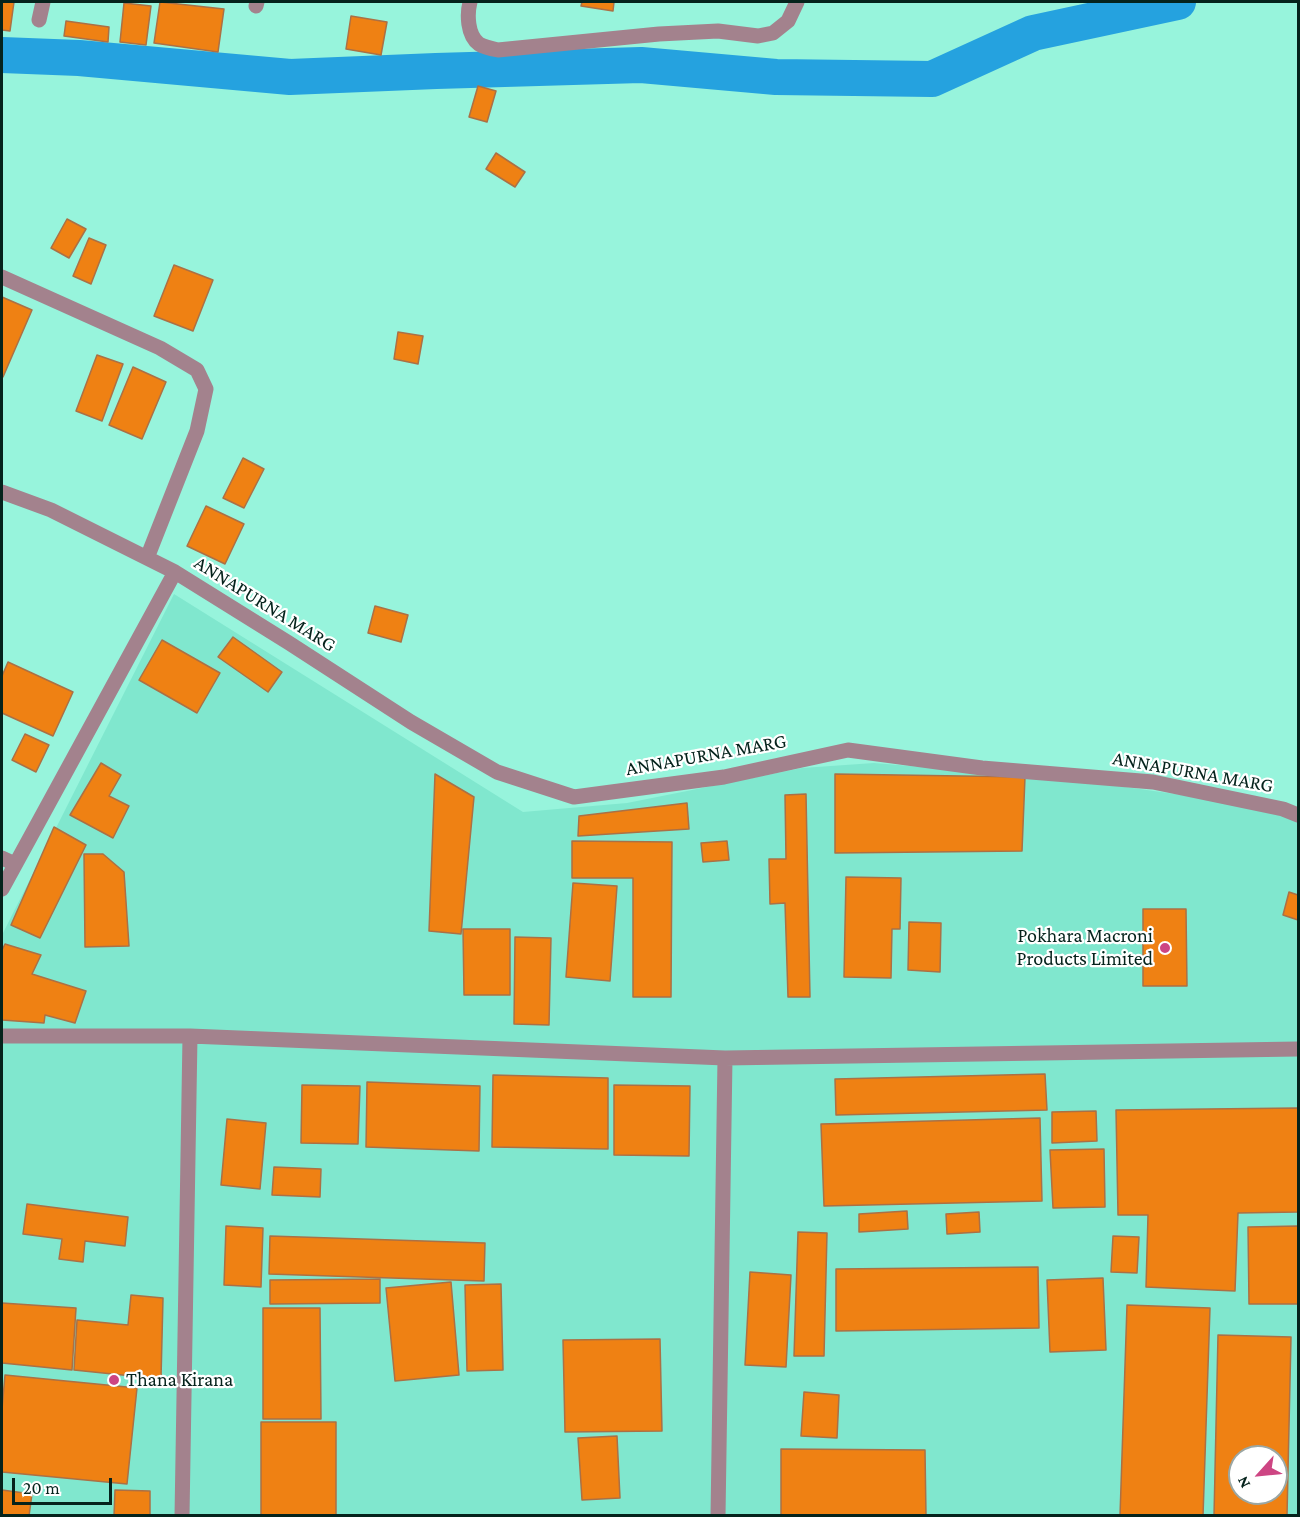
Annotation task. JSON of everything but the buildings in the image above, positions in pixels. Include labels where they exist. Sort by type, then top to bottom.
[{"type":"street","points":[[39,20],[43,2]]},
{"type":"street","points":[[470,2],[467,11],[470,31],[479,44],[498,51],[659,34],[718,31],[758,36],[773,33],[788,21],[797,2]]},
{"type":"street","points":[[2,278],[160,348],[197,370],[206,389],[197,431],[147,558]]},
{"type":"street","name":"ANNAPURNA MARG","points":[[2,492],[51,510],[175,572],[411,722],[497,772],[574,797],[724,777],[848,750],[982,768],[1153,782],[1283,809],[1299,815]]},
{"type":"street","points":[[2,890],[8,861],[175,572]]},
{"type":"street","points":[[2,1036],[190,1036],[725,1058],[1299,1049]]},
{"type":"street","points":[[182,1515],[190,1036]]},
{"type":"street","points":[[718,1515],[725,1058]]},
{"type":"shaded area","points":[[174,594],[523,812],[627,803],[802,768],[874,763],[1068,779],[1211,799],[1284,816],[1298,822],[1298,1515],[2,1515],[2,935]]},
{"type":"waterway","points":[[2,55],[79,58],[290,77],[641,65],[776,77],[932,79],[1033,33],[1178,2]]},
{"type":"place","name":"Pokhara Macroni Products Limited","points":[[1165,948]]},
{"type":"place","name":"Thana Kirana","points":[[114,1380]]}]
